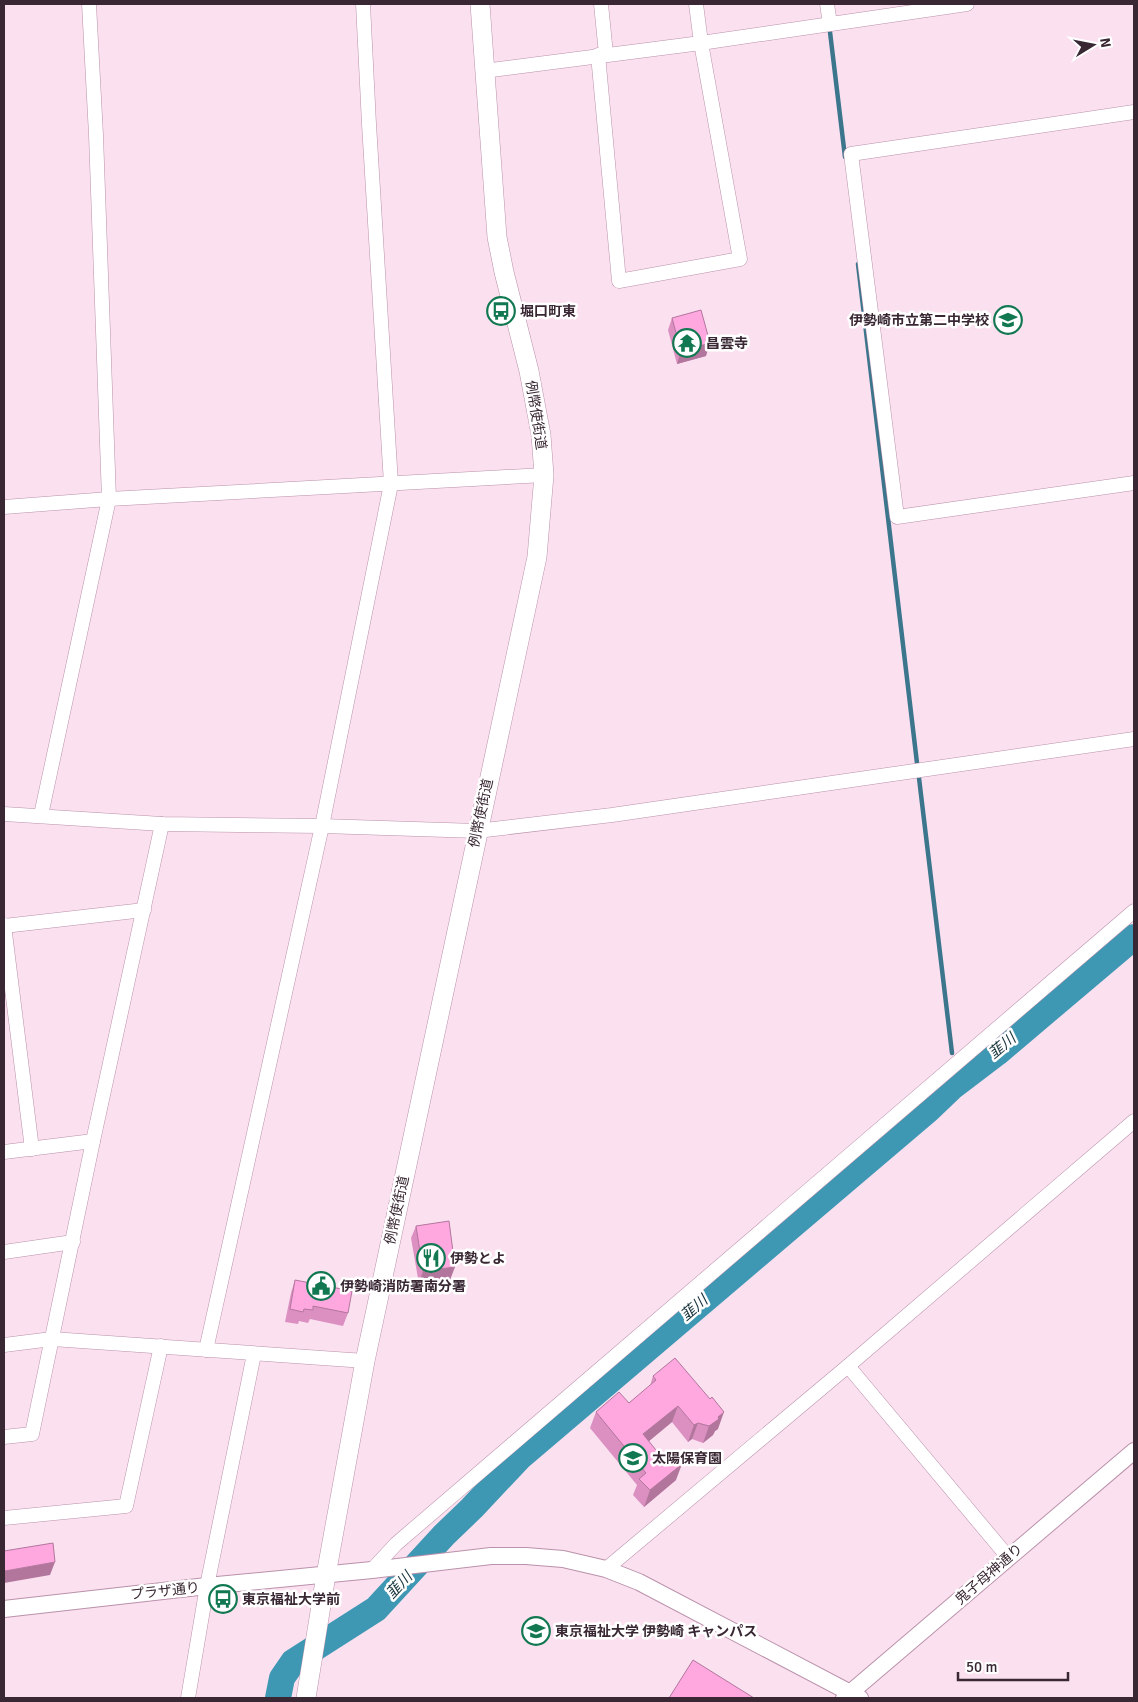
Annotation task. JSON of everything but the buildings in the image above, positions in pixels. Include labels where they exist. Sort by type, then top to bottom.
[{"type":"main road","name":"例幣使街道","points":[[306,1698],[326,1575],[365,1361],[537,557],[544,475],[541,435],[534,394],[504,272],[498,238],[480,4]]},
{"type":"street","points":[[41,816],[109,499],[96,135],[89,4]]},
{"type":"street","points":[[206,1350],[322,826],[391,484],[369,124],[364,4]]},
{"type":"street","points":[[601,4],[602,55],[619,281],[740,259],[701,43],[696,4]]},
{"type":"street","points":[[827,4],[830,24]]},
{"type":"street","points":[[484,71],[701,43],[966,4]]},
{"type":"street","points":[[1134,112],[851,154],[897,516],[1134,483]]},
{"type":"street","points":[[4,507],[109,499],[544,475]]},
{"type":"street","points":[[4,814],[162,824],[322,826],[478,831],[612,815],[1134,739]]},
{"type":"street","points":[[4,1437],[32,1434],[162,824]]},
{"type":"street","points":[[32,1148],[4,925],[144,910]]},
{"type":"street","points":[[372,1570],[396,1544],[1134,911]]},
{"type":"street","points":[[606,1569],[848,1366],[1134,1121]]},
{"type":"street","points":[[4,1152],[93,1141]]},
{"type":"street","points":[[4,1252],[73,1242]]},
{"type":"street","points":[[4,1345],[52,1338],[365,1361]]},
{"type":"street","points":[[4,1518],[126,1506],[161,1346]]},
{"type":"street","points":[[188,1698],[207,1586],[254,1354]]},
{"type":"street","points":[[848,1366],[1008,1557]]},
{"type":"street","name":"鬼子母神通り","points":[[851,1697],[1008,1557],[1134,1451]]},
{"type":"street","name":"プラザ通り","points":[[4,1609],[491,1556],[563,1559],[606,1569],[639,1582],[851,1697]]},
{"type":"waterway","points":[[830,32],[845,157]]},
{"type":"waterway","points":[[858,264],[917,763]]},
{"type":"waterway","points":[[919,778],[952,1053]]},
{"type":"waterway","name":"韮川","points":[[278,1698],[282,1678],[293,1662],[376,1609],[444,1535],[520,1457],[928,1110],[951,1088],[997,1053],[1134,937]]},
{"type":"waterway","points":[[960,1069],[964,1078]]},
{"type":"place","name":"堀口町東","points":[[501,311]]},
{"type":"place","name":"伊勢崎市立第二中学校","points":[[1008,320]]},
{"type":"place","name":"昌雲寺","points":[[687,343]]},
{"type":"place","name":"伊勢とよ","points":[[431,1258]]},
{"type":"place","name":"伊勢崎消防署南分署","points":[[321,1286]]},
{"type":"place","name":"太陽保育園","points":[[633,1458]]},
{"type":"place","name":"東京福祉大学前","points":[[223,1599]]},
{"type":"place","name":"東京福祉大学 伊勢崎 キャンパス","points":[[536,1631]]}]
